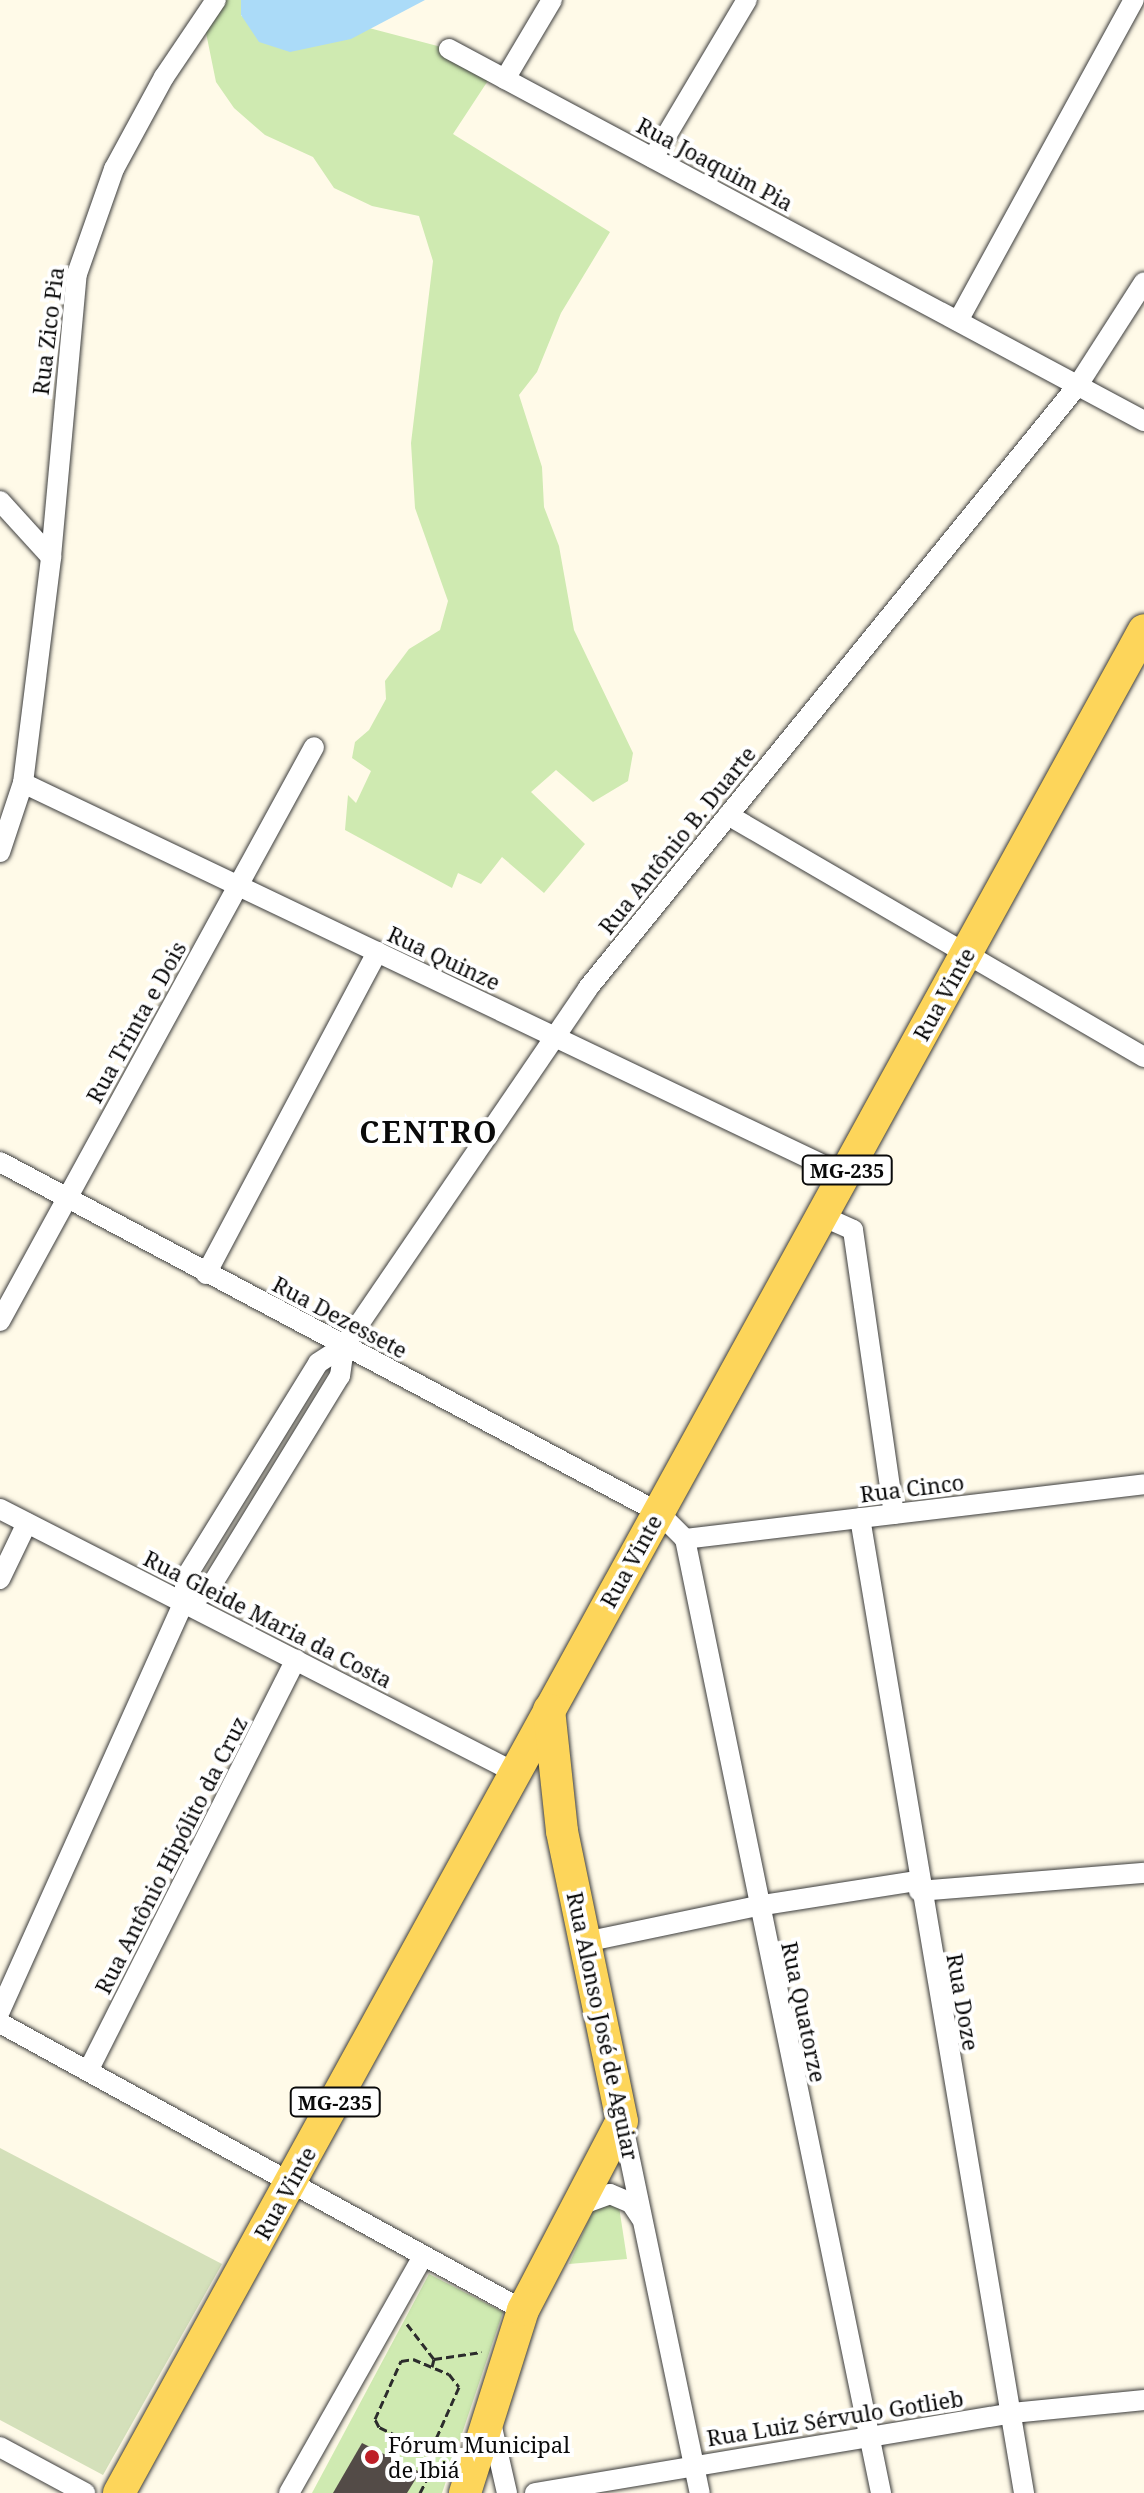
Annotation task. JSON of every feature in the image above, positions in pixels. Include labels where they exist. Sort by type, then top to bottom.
[{"type":"main road","name":"Rua Vinte","points":[[119,2493],[1144,630]]},
{"type":"main road","points":[[549,1710],[562,1831]]},
{"type":"main road","points":[[514,1772],[543,1798],[562,1831]]},
{"type":"main road","name":"Rua Alonso José de Aguiar","points":[[562,1831],[622,2121]]},
{"type":"main road","points":[[465,2493],[488,2408],[523,2310],[622,2121]]},
{"type":"street","name":"Rua Zico Pia","points":[[0,852],[23,783],[51,557],[69,330],[92,220],[164,77],[216,0]]},
{"type":"street","points":[[505,79],[552,0]]},
{"type":"street","points":[[653,158],[747,0]]},
{"type":"street","points":[[958,321],[1134,0]]},
{"type":"street","name":"Rua Joaquim Pia","points":[[449,49],[1144,421]]},
{"type":"street","name":"Rua Antônio B. Duarte","points":[[183,1603],[208,1591],[340,1376],[344,1346],[552,1036],[1078,385],[1144,282]]},
{"type":"street","points":[[0,501],[51,557]]},
{"type":"street","name":"Rua Trinta e Dois","points":[[0,1321],[314,747]]},
{"type":"street","name":"Rua Quinze","points":[[23,783],[844,1175]]},
{"type":"street","points":[[728,815],[1144,1057]]},
{"type":"street","points":[[206,1274],[377,952]]},
{"type":"street","name":"Rua Dezessete","points":[[0,1162],[658,1512],[685,1539]]},
{"type":"street","points":[[822,1216],[853,1230],[894,1514]]},
{"type":"street","name":"Rua Cinco","points":[[685,1539],[1144,1484]]},
{"type":"street","name":"Rua Gleide Maria da Costa","points":[[0,1509],[514,1772]]},
{"type":"street","name":"Rua Doze","points":[[860,1518],[918,1886],[1024,2493]]},
{"type":"street","points":[[0,1579],[27,1523]]},
{"type":"street","name":"Rua Quatorze","points":[[685,1539],[757,1906],[881,2493]]},
{"type":"street","points":[[0,2011],[183,1603]]},
{"type":"street","name":"Rua Antônio Hipólito da Cruz","points":[[88,2071],[296,1660]]},
{"type":"street","points":[[585,1942],[757,1906],[918,1886],[1144,1873]]},
{"type":"street","points":[[0,2023],[523,2310]]},
{"type":"street","name":"Rua Alonso José de Aguiar","points":[[622,2121],[700,2493]]},
{"type":"street","name":"Rua Alonso José de Aguiar","points":[[580,2205],[600,2195],[621,2196],[644,2221]]},
{"type":"street","points":[[289,2493],[423,2256]]},
{"type":"street","name":"Rua Luiz Sérvulo Gotlieb","points":[[535,2493],[1012,2413],[1144,2400]]},
{"type":"street","points":[[488,2408],[507,2493]]},
{"type":"street","points":[[0,2447],[85,2493]]},
{"type":"path","points":[[406,2323],[434,2359]]},
{"type":"path","points":[[434,2359],[487,2351]]},
{"type":"path","points":[[432,2367],[434,2359]]},
{"type":"path","points":[[420,2493],[433,2466],[430,2452],[459,2387],[451,2376],[432,2367],[401,2361],[375,2419],[379,2427],[430,2452]]},
{"type":"green space","points":[[216,0],[241,0],[241,16],[369,28],[449,49],[493,73],[453,134],[610,232],[561,313],[537,372],[519,395],[542,467],[544,507],[559,546],[574,630],[633,753],[628,781],[593,802],[556,770],[531,792],[585,844],[544,893],[502,857],[481,884],[458,873],[452,888],[345,830],[348,795],[356,803],[371,771],[352,758],[355,742],[369,730],[386,699],[385,681],[409,649],[440,630],[448,601],[415,508],[411,443],[433,261],[419,216],[372,206],[334,188],[313,157],[265,135],[234,108],[216,82],[203,18]]},
{"type":"green space","points":[[0,2148],[222,2264],[103,2475],[0,2420]]},
{"type":"green space","points":[[618,2200],[627,2259],[569,2264],[597,2202]]},
{"type":"green space","points":[[429,2274],[503,2312],[442,2493],[312,2493]]},
{"type":"water","points":[[241,0],[425,0],[351,39],[290,52],[259,42],[241,15]]},
{"type":"building","name":"Fórum Municipal de Ibiá","points":[[362,2443],[420,2472],[407,2493],[333,2493]]},
{"type":"place","name":"Fórum Municipal de Ibiá","points":[[372,2457]]},
{"type":"district","name":"CENTRO","points":[[429,1132]]}]
